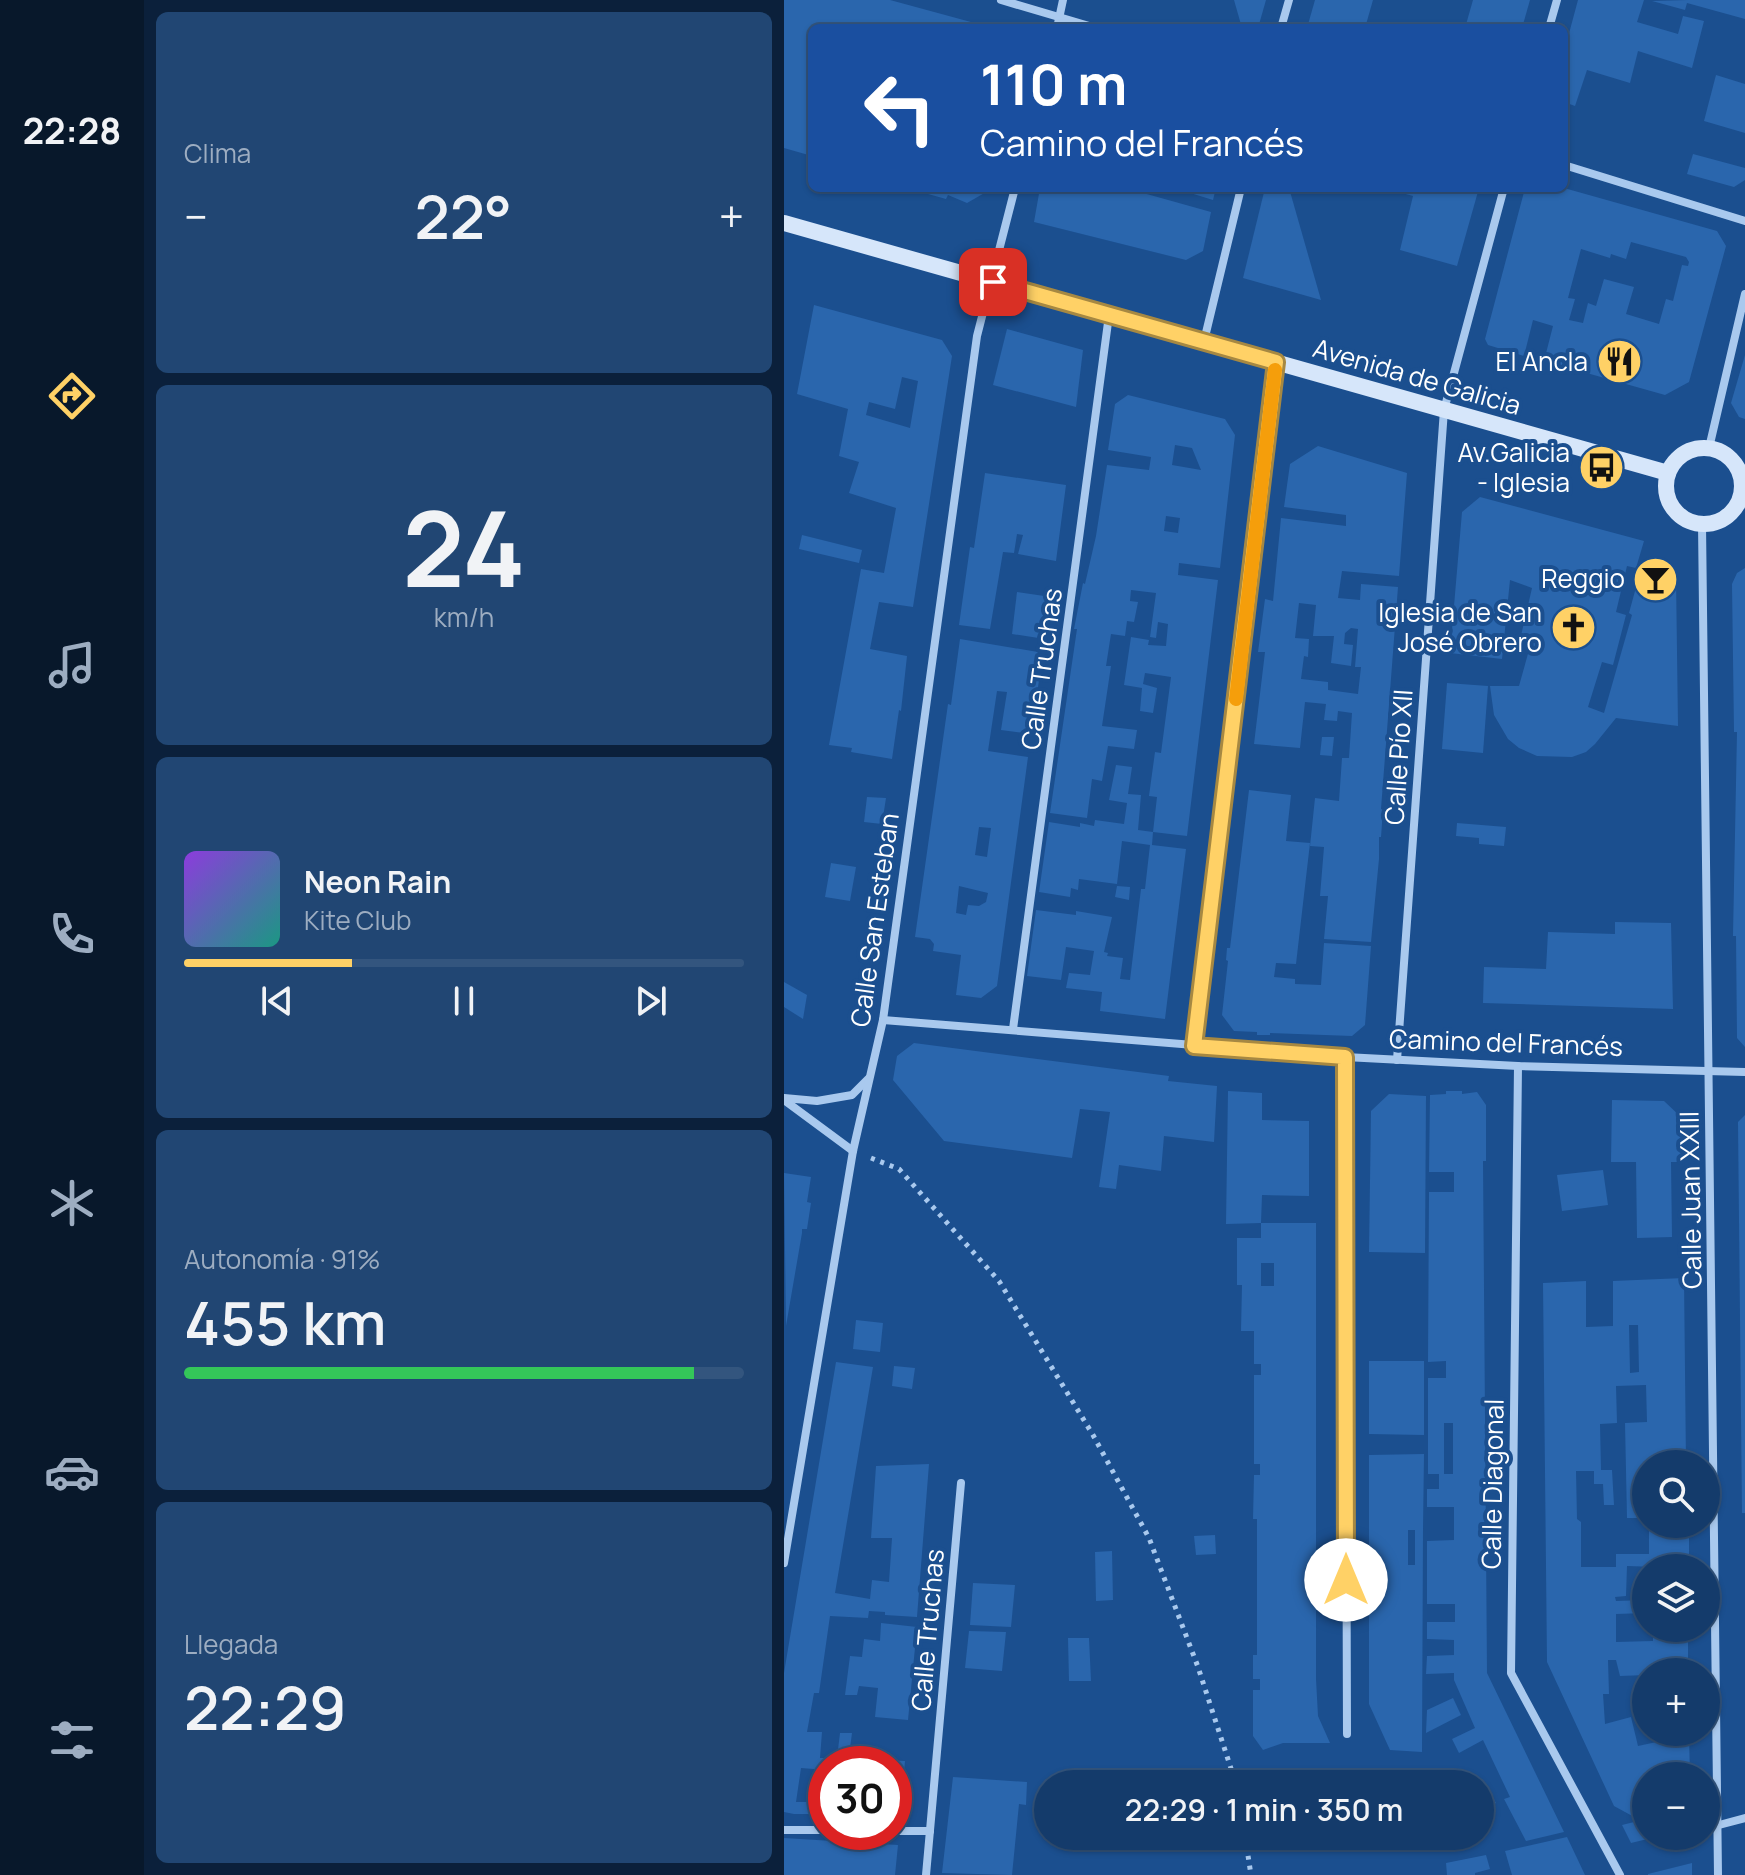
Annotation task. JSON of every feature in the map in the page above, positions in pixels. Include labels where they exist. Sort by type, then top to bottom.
[{"type":"main road","name":"Avenida de Galicia","points":[[784,223],[1668,473]]},
{"type":"main road","points":[[1709,448],[1730,458],[1739,468],[1743,496],[1721,521],[1702,524],[1686,520],[1675,512],[1667,498],[1665,486],[1668,473],[1678,457],[1692,449],[1709,448]]},
{"type":"street","points":[[1001,0],[1083,24]]},
{"type":"street","points":[[1058,24],[1063,0]]},
{"type":"street","points":[[1282,24],[1289,0]]},
{"type":"street","points":[[1550,24],[1557,0]]},
{"type":"street","points":[[1568,166],[1745,221]]},
{"type":"street","name":"Calle San Esteban","points":[[784,1563],[853,1151],[883,1020],[977,336],[1014,192]]},
{"type":"street","points":[[1204,341],[1240,192]]},
{"type":"street","name":"Calle Pío XII","points":[[1397,1060],[1444,410],[1503,192]]},
{"type":"street","points":[[1709,448],[1745,294]]},
{"type":"street","name":"Calle Truchas","points":[[1013,1029],[1109,315]]},
{"type":"street","points":[[1194,1046],[1276,362]]},
{"type":"street","name":"Calle Juan XXIII","points":[[1702,524],[1718,1762]]},
{"type":"street","name":"Camino del Francés","points":[[883,1020],[1345,1057],[1518,1066],[1745,1072]]},
{"type":"street","points":[[1345,1057],[1347,1734]]},
{"type":"street","name":"Calle Diagonal","points":[[1518,1066],[1511,1673],[1620,1875]]},
{"type":"street","points":[[784,1099],[817,1101],[852,1095],[870,1078]]},
{"type":"street","points":[[784,1099],[853,1151]]},
{"type":"street","name":"Calle Truchas","points":[[926,1875],[961,1483]]},
{"type":"street","points":[[1720,1825],[1745,1818]]},
{"type":"street","points":[[784,1830],[808,1830]]},
{"type":"street","points":[[912,1831],[930,1831]]},
{"type":"street","name":"Calle Juan XXIII","points":[[1718,1850],[1718,1875]]},
{"type":"path","points":[[853,1151],[899,1169],[999,1281],[1093,1435],[1149,1538],[1198,1667],[1231,1770]]},
{"type":"path","points":[[1247,1850],[1251,1875]]},
{"type":"building","points":[[784,0],[890,0],[978,24],[808,24],[808,155],[784,148]]},
{"type":"building","points":[[1234,0],[1266,0],[1259,24],[1241,24]]},
{"type":"building","points":[[1315,0],[1373,0],[1366,24],[1308,24]]},
{"type":"building","points":[[1473,0],[1530,0],[1523,24],[1466,24]]},
{"type":"building","points":[[1578,0],[1644,0],[1637,22],[1678,34],[1683,16],[1704,21],[1692,68],[1638,51],[1630,83],[1587,70],[1575,106],[1568,103],[1568,37]]},
{"type":"building","points":[[1745,0],[1745,19],[1687,3],[1685,10],[1652,1]]},
{"type":"building","points":[[1716,75],[1745,84],[1745,133],[1704,121]]},
{"type":"building","points":[[1693,154],[1745,168],[1745,180],[1734,187],[1687,174]]},
{"type":"building","points":[[1568,189],[1717,231],[1726,246],[1689,382],[1665,395],[1544,361],[1553,326],[1533,320],[1524,356],[1488,345],[1485,339],[1524,192],[1568,192]],"holes":[[[1631,242],[1686,257],[1688,266],[1682,265],[1673,301],[1666,299],[1659,324],[1626,314],[1634,287],[1604,279],[1596,306],[1588,303],[1583,323],[1569,320],[1575,299],[1568,298],[1581,249],[1610,258],[1611,254],[1626,259]]]},
{"type":"building","points":[[921,192],[986,192],[967,203],[948,195],[946,199]]},
{"type":"building","points":[[1039,192],[1140,192],[1211,212],[1203,251],[1186,260],[1034,222]]},
{"type":"building","points":[[1187,192],[1215,192],[1213,200]]},
{"type":"building","points":[[1264,192],[1290,192],[1321,300],[1243,278]]},
{"type":"building","points":[[1478,192],[1457,266],[1400,250],[1413,196],[1402,193]]},
{"type":"building","points":[[814,305],[942,340],[952,356],[913,607],[879,602],[870,649],[907,656],[892,759],[829,745],[861,569],[884,573],[896,508],[849,493],[859,462],[839,456],[848,409],[797,394]],"holes":[[[902,377],[918,381],[910,428],[866,415],[869,402],[895,409]]]},
{"type":"building","points":[[1007,329],[1083,350],[1076,407],[993,385]]},
{"type":"building","points":[[1745,355],[1745,419],[1739,417],[1731,403]]},
{"type":"building","points":[[1128,395],[1225,419],[1235,435],[1220,568],[1179,563],[1178,575],[1218,580],[1187,836],[1153,832],[1157,797],[1149,796],[1155,752],[1161,753],[1171,677],[1145,673],[1143,684],[1157,688],[1153,713],[1140,711],[1142,688],[1124,685],[1131,637],[1149,640],[1148,645],[1166,646],[1168,624],[1158,622],[1156,638],[1150,637],[1156,593],[1131,590],[1130,601],[1138,602],[1134,622],[1127,621],[1125,636],[1111,634],[1106,666],[1111,666],[1102,726],[1137,730],[1134,749],[1108,746],[1102,781],[1092,779],[1087,818],[1050,813],[1077,629],[1074,629],[1096,536],[1107,465],[1149,470],[1151,457],[1108,450],[1115,404]],"holes":[[[1175,445],[1192,448],[1201,470],[1172,465]],[[1166,516],[1180,518],[1178,533],[1164,531]]]},
{"type":"building","points":[[1318,446],[1407,473],[1399,576],[1342,571],[1338,598],[1360,600],[1361,584],[1398,587],[1371,942],[1324,939],[1328,896],[1320,896],[1324,847],[1310,846],[1315,798],[1339,801],[1342,758],[1349,758],[1352,713],[1338,711],[1337,721],[1324,720],[1326,704],[1305,702],[1300,748],[1254,744],[1265,652],[1258,652],[1265,599],[1273,601],[1281,518],[1346,526],[1346,515],[1284,507],[1290,464]],"holes":[[[1299,603],[1316,605],[1313,636],[1334,636],[1331,663],[1351,666],[1353,645],[1344,644],[1345,633],[1351,628],[1358,629],[1355,667],[1361,667],[1358,694],[1328,690],[1328,682],[1301,679],[1304,656],[1308,657],[1309,639],[1295,638]]]},
{"type":"building","points":[[985,473],[1066,485],[1056,561],[1018,554],[1023,535],[1017,534],[1014,553],[1003,552],[990,629],[959,625]]},
{"type":"building","points":[[1480,497],[1644,541],[1636,568],[1627,566],[1616,612],[1626,615],[1613,665],[1602,662],[1588,707],[1604,713],[1632,615],[1629,613],[1641,569],[1676,577],[1678,726],[1616,718],[1586,752],[1572,757],[1537,756],[1508,739],[1494,715],[1490,686],[1519,686],[1531,643],[1520,640],[1532,588],[1510,580],[1502,659],[1450,653],[1462,512]]},
{"type":"building","points":[[802,535],[862,550],[859,563],[799,549]]},
{"type":"building","points":[[1745,568],[1745,1047],[1737,1038],[1736,936],[1733,936],[1737,732],[1734,732],[1732,584],[1737,573]]},
{"type":"building","points":[[1017,592],[1051,597],[1045,639],[1012,634]]},
{"type":"building","points":[[960,639],[1038,652],[1035,672],[1040,672],[1032,734],[1001,730],[1007,692],[997,691],[988,751],[1028,757],[997,986],[981,998],[956,995],[961,955],[933,951],[934,944],[930,939],[915,937],[948,704],[951,705]],"holes":[[[979,827],[991,828],[987,857],[975,855]],[[959,886],[988,893],[986,902],[979,906],[968,905],[966,915],[956,913]]]},
{"type":"building","points":[[1447,683],[1488,686],[1483,753],[1442,749]]},
{"type":"building","points":[[1322,737],[1334,737],[1332,756],[1320,755]]},
{"type":"building","points":[[1116,765],[1132,767],[1128,794],[1141,795],[1138,830],[1153,832],[1152,845],[1186,849],[1165,1019],[1100,1011],[1102,992],[1066,988],[1069,973],[1090,975],[1094,951],[1066,947],[1061,980],[1027,976],[1036,910],[1076,915],[1076,911],[1112,917],[1104,952],[1108,953],[1107,956],[1123,958],[1120,979],[1130,980],[1141,889],[1145,889],[1150,845],[1122,841],[1117,884],[1079,879],[1078,890],[1071,888],[1070,897],[1039,892],[1049,822],[1080,827],[1080,823],[1094,826],[1095,820],[1124,824],[1127,803],[1109,800]]},
{"type":"building","points":[[1249,790],[1291,795],[1286,841],[1310,843],[1296,964],[1276,963],[1274,977],[1295,979],[1295,984],[1321,985],[1324,943],[1371,946],[1365,1025],[1352,1036],[1257,1035],[1257,1032],[1234,1031],[1222,1015],[1227,948],[1230,948]]},
{"type":"building","points":[[867,797],[886,798],[882,824],[864,822]]},
{"type":"building","points":[[1457,823],[1506,827],[1504,846],[1479,844],[1479,838],[1456,836]]},
{"type":"building","points":[[831,863],[856,867],[850,901],[825,897]]},
{"type":"building","points":[[1117,886],[1130,887],[1129,900],[1115,897]]},
{"type":"building","points":[[1615,922],[1671,923],[1673,1009],[1483,1003],[1484,967],[1546,969],[1548,932],[1615,934]]},
{"type":"building","points":[[784,982],[807,995],[803,1019],[784,1007]]},
{"type":"building","points":[[914,1043],[1169,1076],[1168,1081],[1217,1086],[1214,1142],[1164,1136],[1161,1171],[1119,1165],[1116,1189],[1099,1187],[1110,1112],[1080,1109],[1072,1158],[944,1141],[893,1080],[897,1056]]},
{"type":"building","points":[[1228,1091],[1262,1093],[1262,1120],[1309,1121],[1309,1196],[1262,1195],[1261,1223],[1226,1224]]},
{"type":"building","points":[[1446,1091],[1462,1091],[1462,1094],[1477,1092],[1486,1105],[1486,1161],[1483,1161],[1487,1673],[1564,1832],[1526,1841],[1504,1799],[1510,1797],[1483,1740],[1459,1753],[1452,1739],[1475,1728],[1454,1680],[1454,1673],[1426,1674],[1427,1656],[1454,1655],[1454,1640],[1427,1639],[1427,1622],[1455,1622],[1455,1604],[1427,1604],[1427,1541],[1454,1540],[1454,1507],[1427,1507],[1427,1489],[1439,1489],[1439,1474],[1428,1474],[1428,1378],[1446,1378],[1446,1361],[1428,1362],[1429,1192],[1454,1192],[1454,1172],[1429,1172],[1430,1095],[1446,1094]],"holes":[[[1444,1423],[1453,1423],[1453,1474],[1444,1474]]]},
{"type":"building","points":[[1389,1094],[1426,1096],[1425,1253],[1369,1252],[1371,1111]]},
{"type":"building","points":[[1612,1100],[1664,1101],[1682,1118],[1682,1162],[1671,1162],[1672,1237],[1637,1238],[1636,1162],[1611,1162]]},
{"type":"building","points":[[1745,1115],[1745,1513],[1742,1513],[1738,1122]]},
{"type":"building","points":[[1603,1170],[1608,1205],[1562,1211],[1557,1175]]},
{"type":"building","points":[[784,1173],[811,1177],[807,1229],[802,1229],[786,1326]]},
{"type":"building","points":[[1261,1223],[1316,1223],[1316,1679],[1318,1716],[1330,1743],[1283,1743],[1263,1750],[1253,1736],[1253,1690],[1260,1690],[1260,1679],[1253,1679],[1253,1655],[1257,1655],[1254,1475],[1260,1475],[1260,1464],[1254,1464],[1254,1375],[1261,1375],[1261,1364],[1254,1364],[1254,1331],[1241,1331],[1242,1285],[1237,1285],[1237,1238],[1261,1238]],"holes":[[[1261,1263],[1274,1263],[1274,1286],[1261,1286]]]},
{"type":"building","points":[[1684,1278],[1686,1450],[1632,1450],[1632,1518],[1627,1518],[1625,1423],[1647,1422],[1646,1385],[1616,1386],[1617,1423],[1600,1424],[1601,1470],[1612,1470],[1614,1505],[1604,1505],[1603,1484],[1594,1484],[1594,1471],[1576,1471],[1581,1567],[1616,1567],[1616,1554],[1632,1554],[1632,1566],[1627,1566],[1626,1596],[1615,1597],[1616,1601],[1632,1600],[1632,1613],[1616,1614],[1616,1642],[1688,1642],[1688,1658],[1632,1658],[1632,1676],[1620,1676],[1616,1660],[1608,1660],[1609,1694],[1603,1694],[1605,1724],[1631,1717],[1632,1746],[1689,1746],[1690,1762],[1632,1762],[1632,1816],[1614,1806],[1547,1662],[1543,1283],[1586,1281],[1586,1327],[1613,1326],[1613,1281]],"holes":[[[1629,1325],[1638,1325],[1639,1372],[1630,1373]]]},
{"type":"building","points":[[856,1320],[883,1323],[880,1352],[853,1349]]},
{"type":"building","points":[[1369,1361],[1424,1361],[1424,1435],[1369,1434]]},
{"type":"building","points":[[836,1362],[873,1367],[835,1593],[870,1599],[872,1580],[889,1582],[892,1538],[871,1538],[876,1466],[929,1464],[917,1617],[869,1611],[868,1618],[830,1616],[819,1693],[814,1693],[807,1732],[822,1732],[821,1746],[808,1746],[808,1769],[801,1768],[796,1802],[808,1802],[808,1814],[784,1812],[784,1673]]},
{"type":"building","points":[[894,1366],[915,1368],[912,1389],[892,1386]]},
{"type":"building","points":[[1424,1454],[1422,1752],[1390,1750],[1369,1704],[1369,1455]],"holes":[[[1408,1530],[1415,1530],[1415,1565],[1408,1565]]]},
{"type":"building","points":[[1215,1535],[1216,1554],[1196,1555],[1194,1536]]},
{"type":"building","points":[[1649,1538],[1689,1538],[1689,1554],[1649,1554]]},
{"type":"building","points":[[1112,1551],[1113,1600],[1096,1601],[1095,1552]]},
{"type":"building","points":[[973,1583],[1015,1585],[1011,1627],[970,1625]]},
{"type":"building","points":[[881,1623],[917,1627],[908,1720],[875,1717],[878,1688],[859,1686],[857,1695],[845,1695],[850,1656],[862,1657],[864,1639],[880,1641]]},
{"type":"building","points":[[969,1631],[1006,1632],[1002,1671],[965,1668]]},
{"type":"building","points":[[1068,1638],[1089,1638],[1091,1681],[1069,1681]]},
{"type":"building","points":[[1453,1698],[1461,1715],[1426,1733],[1427,1710]]},
{"type":"building","points":[[840,1733],[852,1733],[850,1746],[838,1746]]},
{"type":"building","points":[[953,1777],[1027,1782],[1026,1805],[1019,1804],[1012,1875],[942,1873]]},
{"type":"building","points":[[1632,1822],[1632,1843],[1631,1843],[1622,1825]]},
{"type":"building","points":[[1567,1837],[1585,1875],[1512,1875],[1505,1851]]},
{"type":"building","points":[[784,1838],[808,1839],[808,1850],[898,1850],[895,1875],[784,1875]]},
{"type":"building","points":[[1486,1855],[1490,1869],[1475,1875],[1447,1875],[1446,1863]]},
{"type":"building","points":[[1692,1863],[1692,1875],[1648,1875],[1648,1874]]},
{"type":"slow traffic","points":[[1236,699],[1275,370]]},
{"type":"place","name":"El Ancla","points":[[1619,362]]},
{"type":"place","name":"Av.Galicia - Iglesia","points":[[1601,468]]},
{"type":"place","name":"Reggio","points":[[1656,579]]},
{"type":"place","name":"Iglesia de San José Obrero","points":[[1573,628]]},
{"type":"route","points":[[993,282],[1276,362],[1194,1046],[1345,1057],[1346,1580]]}]
